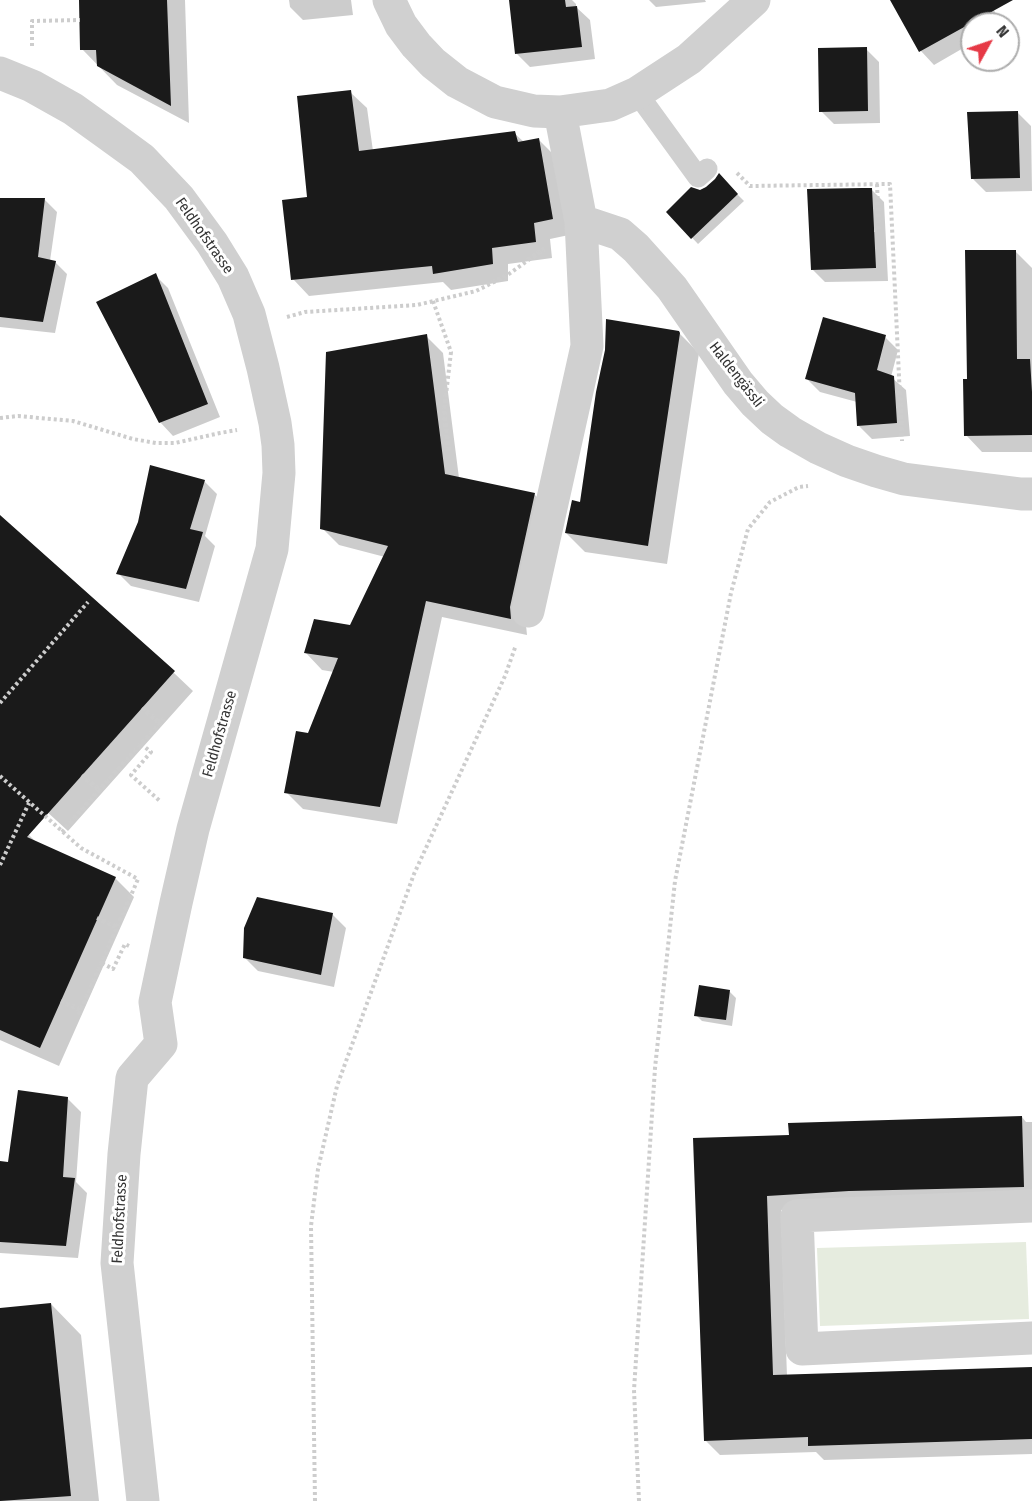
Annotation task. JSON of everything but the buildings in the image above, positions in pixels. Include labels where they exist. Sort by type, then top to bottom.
[{"type":"street","points":[[389,0],[401,25],[416,45],[433,63],[457,82],[495,102],[534,111],[560,112],[610,105],[637,93],[689,59],[754,0]]},
{"type":"street","name":"Feldhofstrasse","points":[[0,74],[33,86],[72,109],[142,159],[179,198],[234,277],[249,314],[263,368],[278,445],[279,473],[272,549],[194,829],[176,903],[155,1002],[161,1044],[132,1078],[124,1154],[117,1263],[143,1501]]},
{"type":"street","points":[[528,611],[587,346],[581,220],[560,112]]},
{"type":"street","name":"Haldengässli","points":[[581,220],[620,234],[649,261],[672,288],[738,383],[755,403],[790,432],[827,453],[904,479],[1032,494]]},
{"type":"street","points":[[1032,1206],[796,1216],[802,1349],[1032,1338]]},
{"type":"lane","points":[[637,93],[698,177],[707,169]]},
{"type":"path","points":[[33,86],[32,21],[80,20]]},
{"type":"path","points":[[874,230],[879,230],[877,184]]},
{"type":"path","points":[[759,186],[890,184],[904,479]]},
{"type":"path","points":[[285,326],[287,317],[305,312],[417,305],[476,291],[506,276],[581,220]]},
{"type":"path","points":[[434,302],[451,352],[444,412],[449,453]]},
{"type":"path","points":[[0,418],[18,416],[73,421],[133,439],[156,443],[175,443],[220,433]]},
{"type":"path","points":[[639,1501],[634,1390],[655,1068],[675,881],[731,593],[748,529],[770,502],[799,487],[810,486]]},
{"type":"path","points":[[0,703],[88,602]]},
{"type":"path","points":[[315,1501],[311,1226],[318,1169],[337,1086],[414,874],[505,676],[528,611]]},
{"type":"path","points":[[62,832],[162,721],[142,708]]},
{"type":"path","points":[[141,744],[151,752],[131,775],[158,800]]},
{"type":"path","points":[[82,775],[100,791]]},
{"type":"path","points":[[0,776],[81,848],[138,879],[78,1017]]},
{"type":"path","points":[[0,865],[29,803]]},
{"type":"path","points":[[97,918],[117,927]]},
{"type":"path","points":[[102,963],[113,969],[125,944]]},
{"type":"path","points":[[61,1001],[81,1010]]},
{"type":"shaded area","points":[[1026,1242],[1029,1319],[820,1326],[817,1248]]}]
